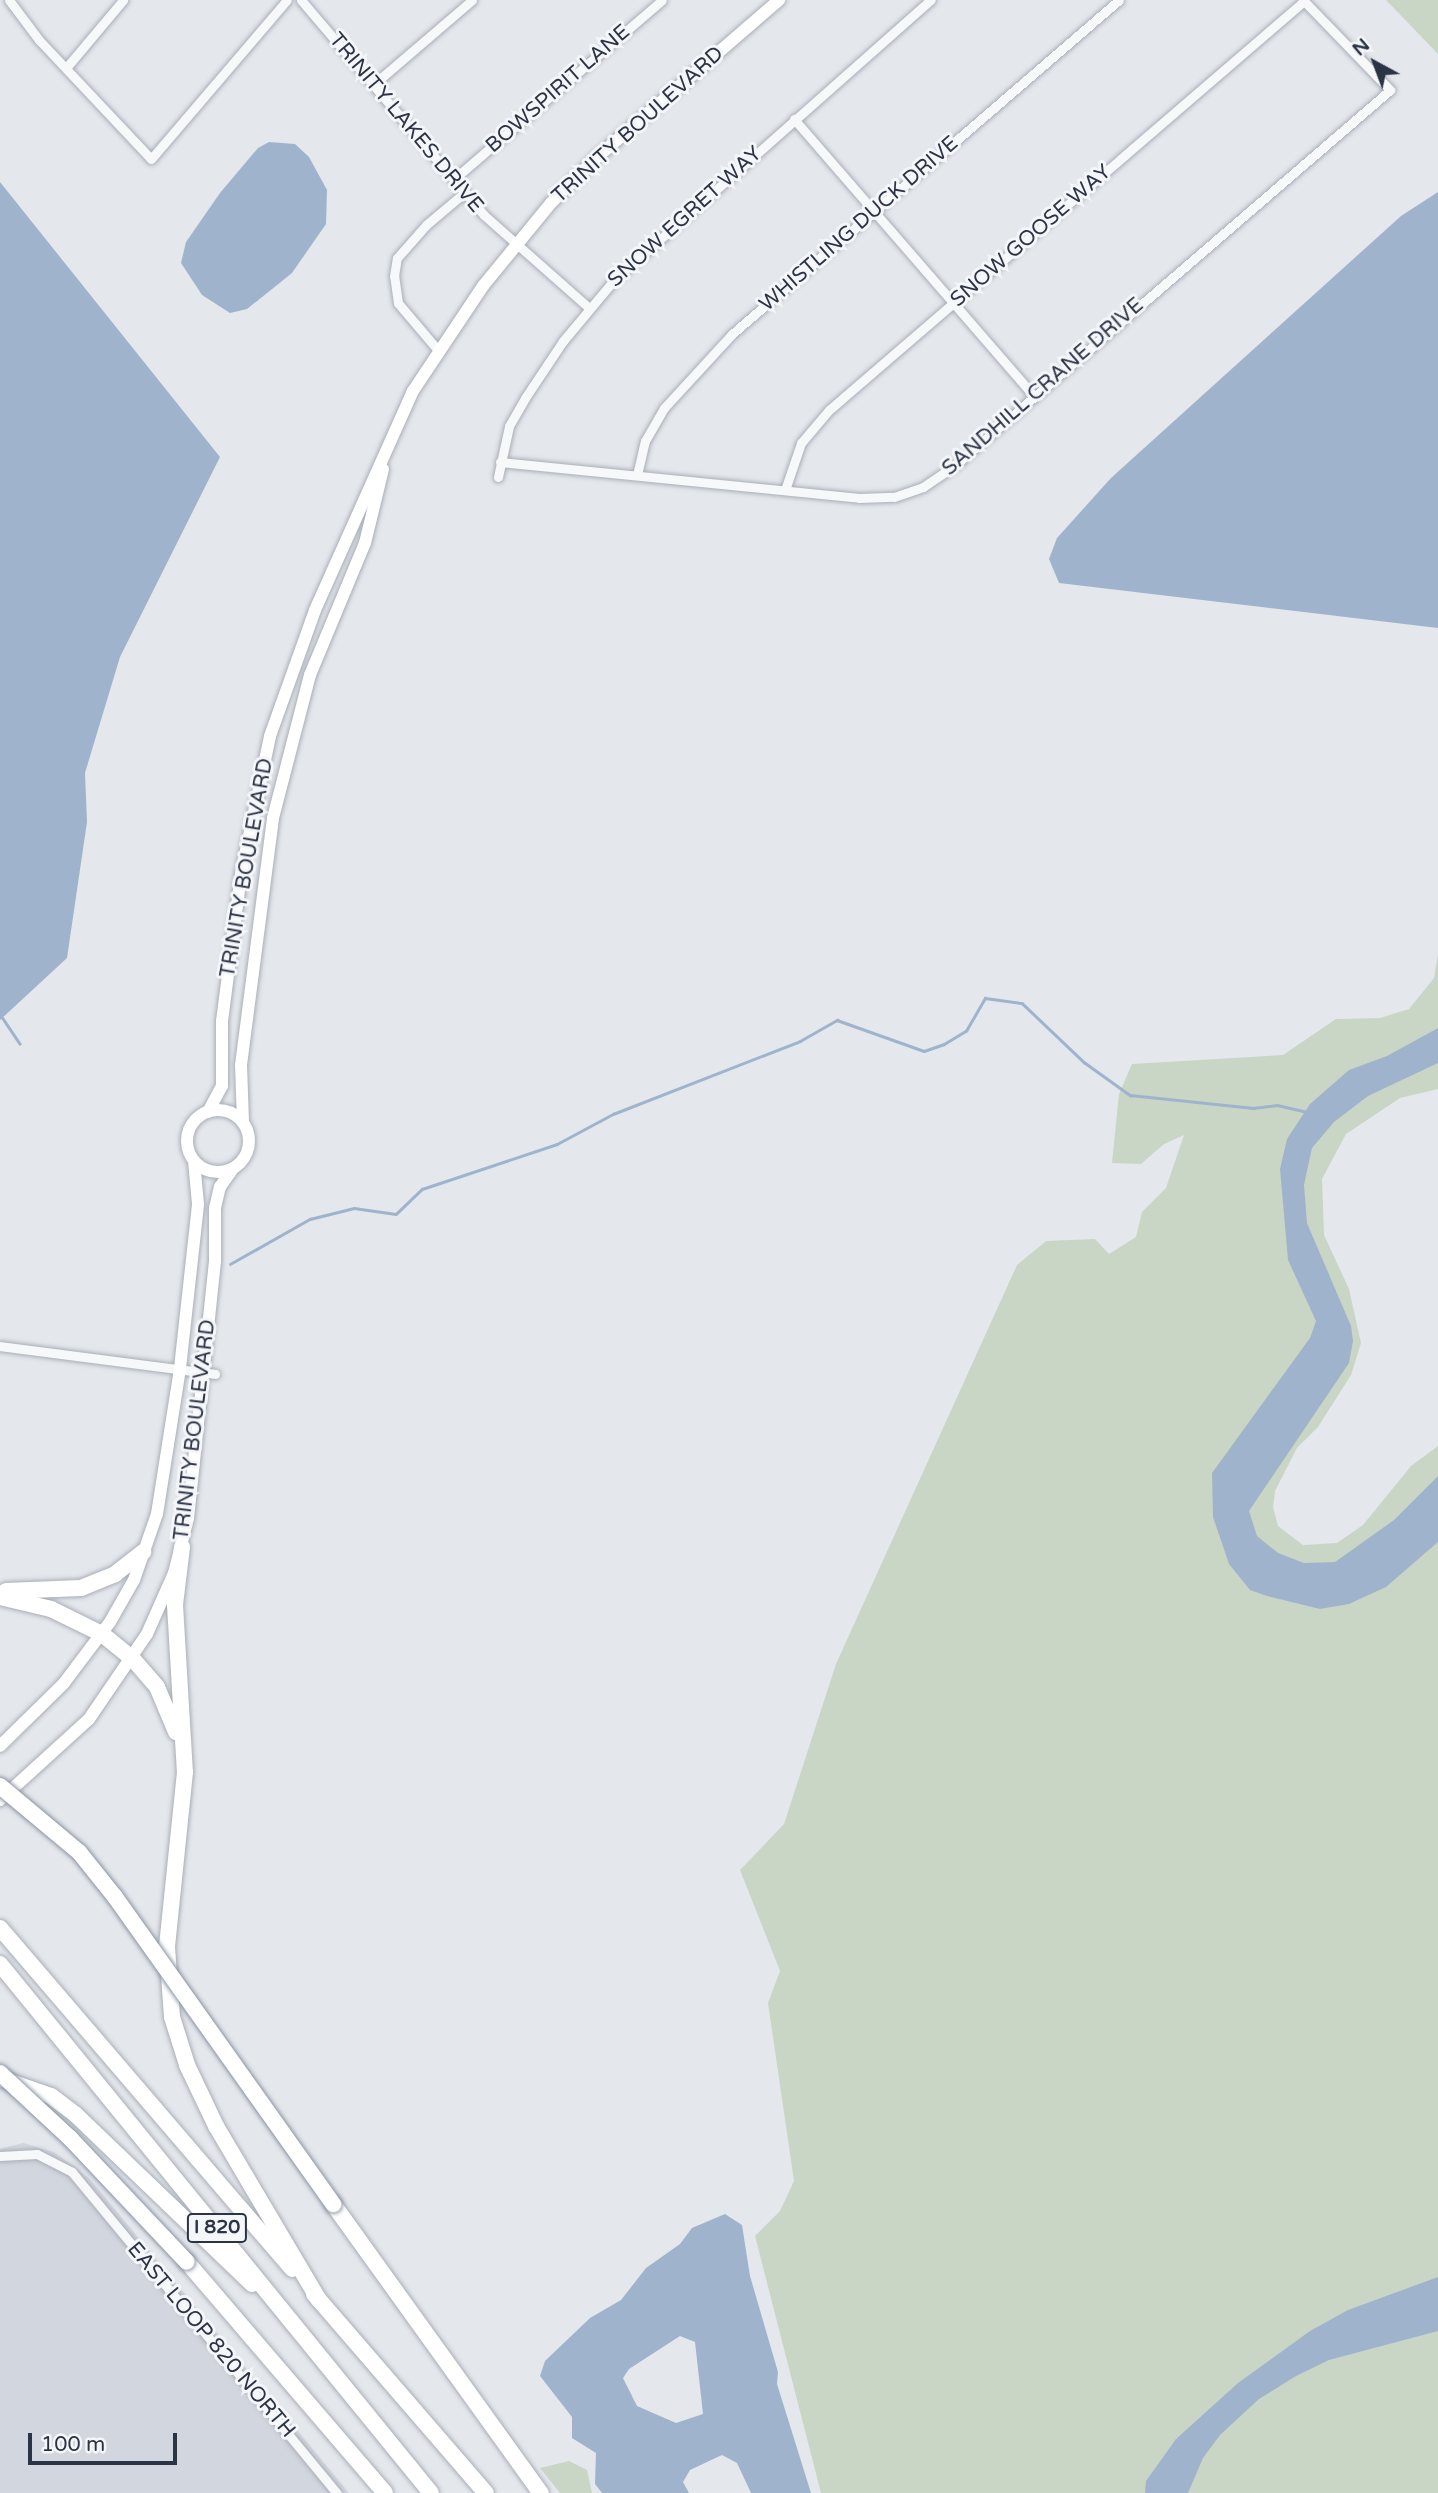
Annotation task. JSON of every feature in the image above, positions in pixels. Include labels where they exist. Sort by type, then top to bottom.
[{"type":"highway","points":[[182,1547],[175,1631],[185,1772],[167,1947],[172,2017],[187,2065],[216,2126],[319,2300]]},
{"type":"highway","points":[[0,1591],[80,1588],[115,1574],[143,1552]]},
{"type":"highway","points":[[0,1597],[51,1609],[102,1634],[132,1658],[157,1687],[172,1718],[185,1772]]},
{"type":"highway","points":[[0,1786],[79,1852],[115,1897],[541,2493]]},
{"type":"highway","name":"I 820","points":[[0,1928],[486,2493]]},
{"type":"highway","name":"I 820","points":[[0,1964],[432,2493]]},
{"type":"highway","points":[[0,2073],[70,2138],[187,2262],[385,2493]]},
{"type":"highway","points":[[0,2078],[26,2085],[76,2115],[137,2177],[293,2322]]},
{"type":"main road","name":"TRINITY BOULEVARD","points":[[0,1746],[64,1683],[102,1634],[134,1580],[157,1514],[180,1368],[198,1204],[194,1161],[188,1135],[194,1122],[208,1112],[222,1086],[222,1021],[241,873],[270,736],[315,610],[391,435],[437,349],[513,244],[596,158],[779,0]]},
{"type":"main road","name":"TRINITY BOULEVARD","points":[[0,1800],[89,1719],[132,1658],[152,1622],[182,1547],[209,1372],[217,1197],[232,1170],[249,1148],[243,1122],[241,1065],[273,818],[310,675],[365,543],[391,435]]},
{"type":"main road","points":[[208,1112],[227,1111],[243,1122]]},
{"type":"main road","points":[[194,1161],[212,1172],[232,1170]]},
{"type":"street","points":[[9,0],[66,68],[151,159],[287,0]]},
{"type":"street","points":[[66,68],[123,0]]},
{"type":"street","name":"TRINITY LAKES DRIVE","points":[[300,0],[513,244],[589,308]]},
{"type":"street","points":[[374,84],[472,0]]},
{"type":"street","name":"BOWSPIRIT LANE","points":[[454,179],[663,0]]},
{"type":"street","name":"SNOW EGRET WAY","points":[[498,477],[509,426],[524,398],[589,308],[646,248],[931,0]]},
{"type":"street","name":"WHISTLING DUCK DRIVE","points":[[637,475],[645,441],[664,408],[696,371],[873,211],[1119,0]]},
{"type":"street","name":"SANDHILL CRANE DRIVE","points":[[500,462],[859,498],[909,493],[954,466],[1390,90],[1303,1]]},
{"type":"street","name":"SNOW GOOSE WAY","points":[[785,490],[804,438],[829,410],[1303,1]]},
{"type":"street","points":[[794,119],[1034,396]]},
{"type":"street","points":[[437,349],[398,303],[394,276],[397,258],[465,192]]},
{"type":"street","points":[[0,1346],[209,1372]]},
{"type":"street","name":"EAST LOOP 820 NORTH","points":[[0,2156],[37,2154],[57,2162],[85,2187],[337,2493]]},
{"type":"shaded area","points":[[23,2143],[54,2152],[89,2178],[349,2493],[0,2493],[0,2149]]},
{"type":"green space","points":[[1386,0],[1438,0],[1438,54]]},
{"type":"green space","points":[[1438,954],[1438,1089],[1400,1098],[1346,1134],[1322,1179],[1324,1235],[1349,1289],[1361,1343],[1351,1375],[1318,1427],[1297,1448],[1275,1491],[1273,1507],[1278,1526],[1303,1545],[1337,1543],[1363,1525],[1411,1466],[1438,1446],[1438,2493],[821,2493],[755,2236],[780,2211],[794,2181],[768,2003],[780,1971],[740,1870],[784,1824],[836,1664],[1017,1265],[1046,1241],[1095,1239],[1109,1254],[1136,1237],[1142,1212],[1166,1188],[1184,1135],[1164,1144],[1141,1164],[1112,1163],[1119,1094],[1132,1064],[1283,1055],[1336,1019],[1380,1018],[1409,1009],[1434,978]]},
{"type":"green space","points":[[569,2461],[587,2470],[592,2493],[560,2493],[540,2468]]},
{"type":"water","points":[[269,142],[295,144],[309,157],[327,190],[326,224],[292,273],[247,309],[230,313],[202,295],[181,263],[186,242],[220,193],[258,148]]},
{"type":"water","points":[[0,182],[220,457],[120,657],[85,773],[87,822],[67,958],[0,1020]]},
{"type":"water","points":[[1438,192],[1438,628],[1059,583],[1049,559],[1057,538],[1111,478],[1401,216]]},
{"type":"water","points":[[1438,1028],[1438,1063],[1368,1096],[1334,1122],[1312,1148],[1304,1185],[1307,1223],[1351,1326],[1353,1341],[1349,1363],[1249,1511],[1257,1536],[1278,1553],[1304,1563],[1335,1562],[1394,1520],[1438,1476],[1438,1542],[1386,1587],[1349,1604],[1320,1609],[1267,1596],[1250,1590],[1229,1564],[1213,1517],[1212,1473],[1310,1338],[1316,1321],[1288,1260],[1280,1169],[1287,1139],[1310,1104],[1349,1070],[1387,1056]]},
{"type":"water","points":[[725,2214],[742,2225],[750,2276],[778,2372],[777,2384],[811,2493],[751,2493],[737,2463],[722,2455],[690,2470],[683,2482],[689,2493],[602,2493],[595,2484],[596,2453],[572,2438],[572,2417],[540,2376],[545,2361],[590,2318],[621,2300],[646,2268],[680,2244],[692,2228]],"holes":[[[680,2336],[695,2342],[703,2414],[676,2423],[637,2406],[623,2378],[629,2369]]]},
{"type":"water","points":[[1438,2277],[1438,2331],[1329,2360],[1296,2376],[1259,2399],[1220,2435],[1203,2458],[1188,2493],[1145,2493],[1146,2481],[1176,2439],[1238,2383],[1310,2331],[1348,2310]]},
{"type":"waterway","points":[[230,1264],[310,1219],[354,1208],[396,1214],[422,1189],[557,1144],[613,1114],[800,1041],[837,1020],[924,1051],[944,1044],[966,1031],[985,998],[1022,1003],[1084,1062],[1130,1095],[1253,1108],[1277,1105],[1308,1112]]},
{"type":"waterway","points":[[2,1017],[20,1044]]}]
